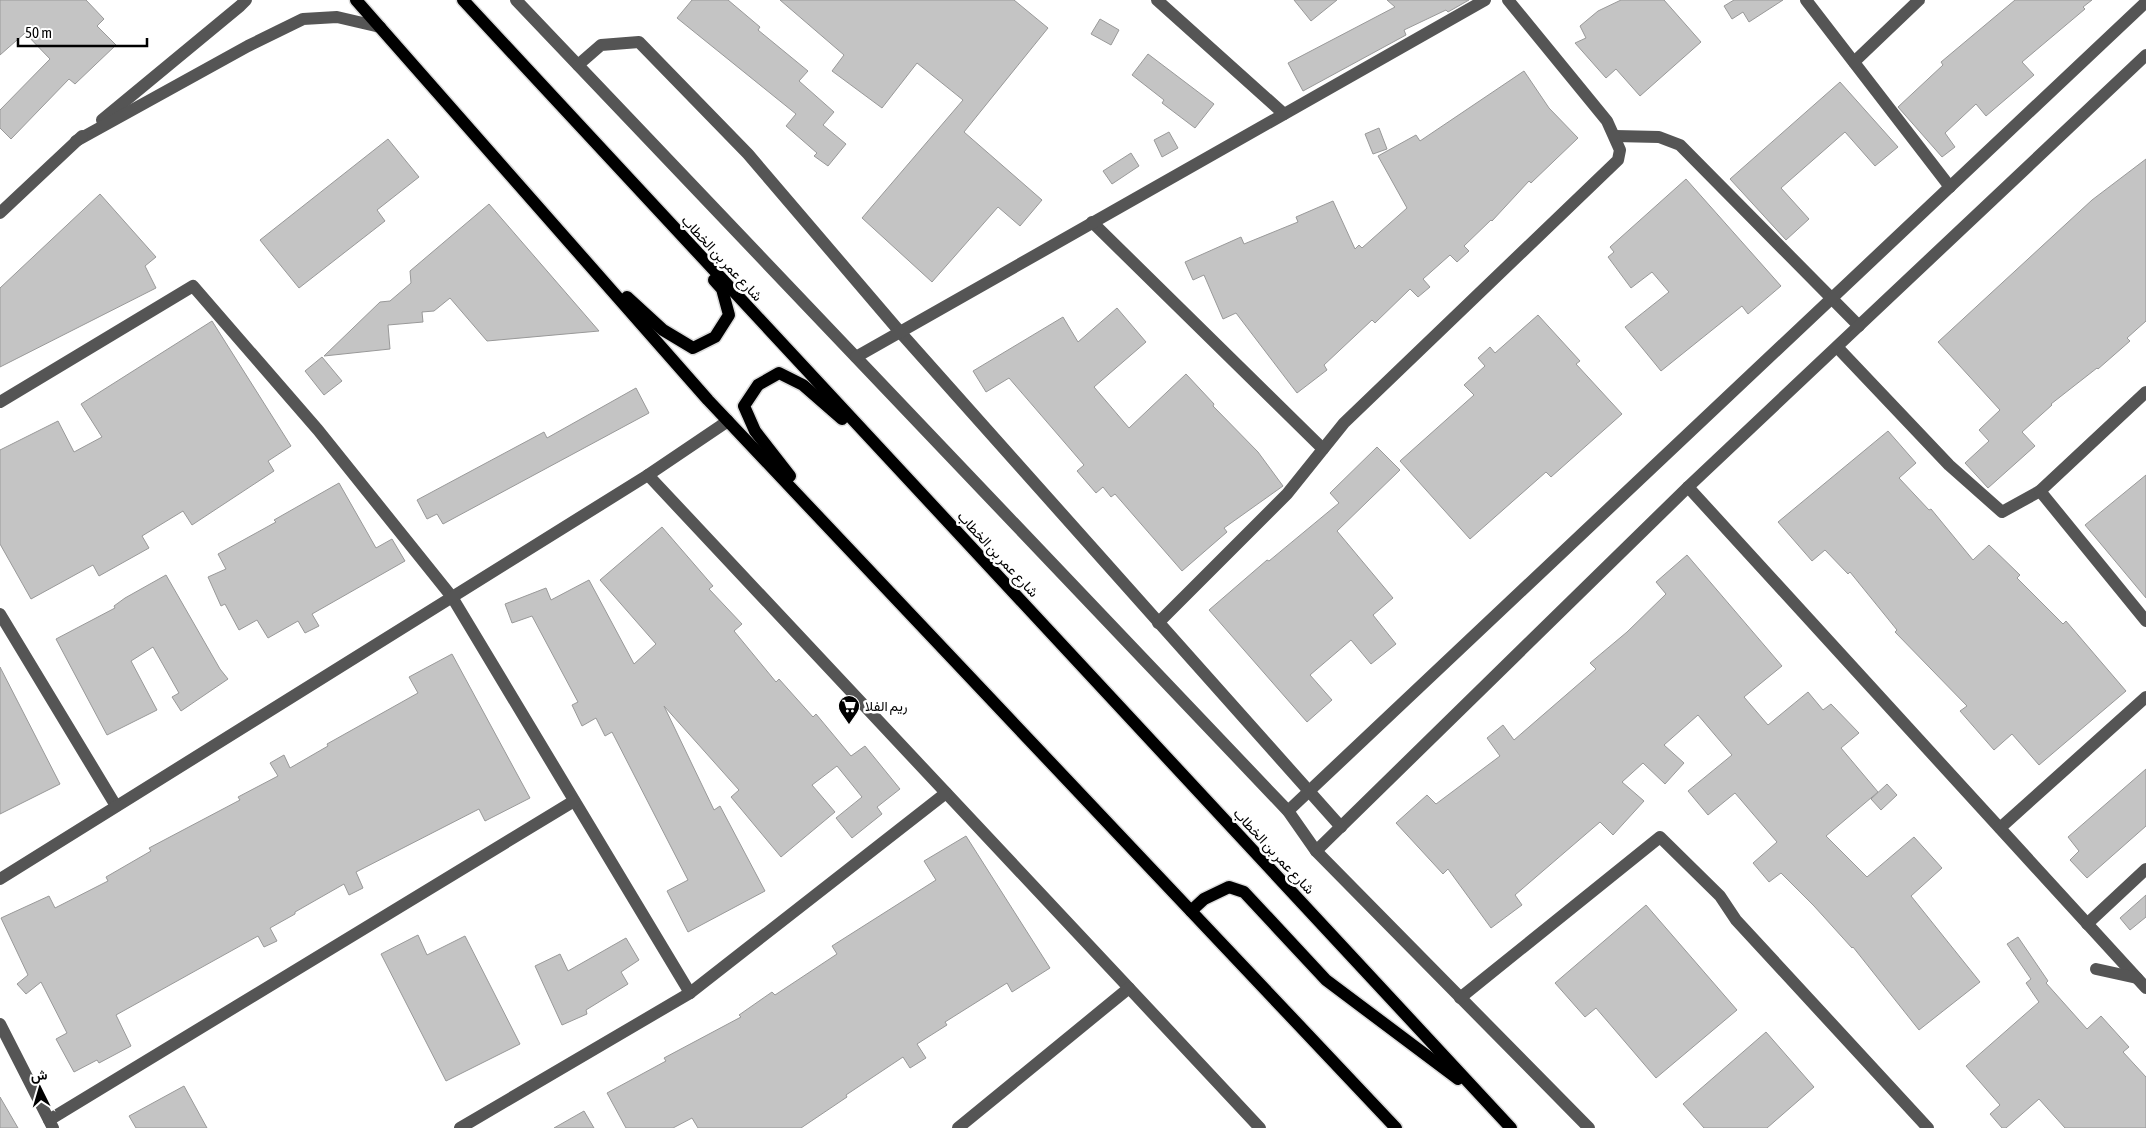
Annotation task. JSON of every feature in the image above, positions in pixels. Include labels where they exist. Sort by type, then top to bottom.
[{"type":"main road","points":[[356,0],[728,421],[1396,1128]]},
{"type":"main road","name":"شارع عمر بن الخطاب","points":[[465,1],[1511,1128]]},
{"type":"main road","points":[[579,254],[663,330],[693,348],[714,337],[729,315],[722,289],[634,184]]},
{"type":"main road","points":[[837,537],[755,431],[744,406],[758,385],[779,373],[803,385],[893,463]]},
{"type":"main road","points":[[1191,911],[1204,899],[1229,887],[1244,892],[1326,980],[1484,1099]]},
{"type":"street","points":[[2,208],[76,141],[246,0]]},
{"type":"street","points":[[516,0],[1288,811],[1316,852],[1589,1128]]},
{"type":"street","points":[[1157,0],[1284,114]]},
{"type":"street","points":[[856,357],[1485,0]]},
{"type":"street","points":[[1158,623],[1287,494],[1344,423],[1618,160],[1620,150],[1607,121],[1508,0]]},
{"type":"street","points":[[1806,0],[1950,187]]},
{"type":"street","points":[[1854,62],[1919,0]]},
{"type":"street","points":[[1288,811],[2146,2]]},
{"type":"street","points":[[76,141],[248,46],[303,19],[337,17],[380,27]]},
{"type":"street","points":[[578,65],[600,45],[639,42],[748,154],[900,332],[1340,827]]},
{"type":"street","points":[[1316,852],[1688,487],[2146,55]]},
{"type":"street","points":[[1614,136],[1659,137],[1680,145],[1859,326]]},
{"type":"street","points":[[1092,222],[1323,449]]},
{"type":"street","points":[[0,402],[193,286],[318,430],[452,597],[690,993]]},
{"type":"street","points":[[1837,347],[1949,465],[2002,512],[2040,491],[2146,392]]},
{"type":"street","points":[[0,879],[648,475],[728,421]]},
{"type":"street","points":[[648,475],[1260,1128]]},
{"type":"street","points":[[1688,487],[2146,988]]},
{"type":"street","points":[[2040,491],[2146,620]]},
{"type":"street","points":[[0,614],[116,806]]},
{"type":"street","points":[[2000,828],[2146,697]]},
{"type":"street","points":[[460,1128],[690,993],[946,793]]},
{"type":"street","points":[[0,1024],[51,1124],[574,801]]},
{"type":"street","points":[[1460,998],[1660,836],[1720,896],[1736,920],[1928,1128]]},
{"type":"street","points":[[2087,924],[2146,869]]},
{"type":"street","points":[[2096,969],[2137,978]]},
{"type":"street","points":[[958,1128],[1129,988]]},
{"type":"building","points":[[0,0],[86,0],[104,19],[97,26],[116,45],[75,84],[69,79],[11,139],[0,128],[0,110],[50,59],[25,33],[0,55]]},
{"type":"building","points":[[692,0],[728,0],[760,27],[758,30],[808,71],[799,81],[834,112],[823,125],[846,144],[828,166],[814,156],[817,153],[786,126],[796,114],[677,18]]},
{"type":"building","points":[[780,0],[1014,0],[1048,28],[964,132],[1042,200],[1020,226],[998,207],[932,282],[862,218],[963,100],[917,63],[882,108],[832,71],[844,55]]},
{"type":"building","points":[[1294,0],[1337,0],[1311,21]]},
{"type":"building","points":[[1387,0],[1469,0],[1448,12],[1446,10],[1404,30],[1406,35],[1303,91],[1288,63],[1395,7]]},
{"type":"building","points":[[1621,0],[1664,0],[1701,42],[1640,96],[1616,69],[1606,78],[1575,43],[1586,38],[1580,26],[1598,11]]},
{"type":"building","points":[[1734,0],[1783,0],[1749,22],[1743,12],[1732,19],[1724,6]]},
{"type":"building","points":[[2015,0],[2092,0],[2083,7],[2085,9],[2022,62],[2034,75],[1986,116],[1976,104],[1945,133],[1955,147],[1942,157],[1898,107],[1943,65],[1941,62]]},
{"type":"building","points":[[1100,19],[1119,30],[1111,45],[1091,34]]},
{"type":"building","points":[[1148,54],[1214,104],[1195,128],[1162,103],[1164,100],[1132,75]]},
{"type":"building","points":[[1524,71],[1549,108],[1578,138],[1531,183],[1529,181],[1492,221],[1464,246],[1469,251],[1457,262],[1450,255],[1423,279],[1430,287],[1418,297],[1410,289],[1375,323],[1372,320],[1324,365],[1327,370],[1297,393],[1236,313],[1223,319],[1204,275],[1193,280],[1185,262],[1241,237],[1244,244],[1298,222],[1296,217],[1333,201],[1355,249],[1359,245],[1362,248],[1407,208],[1378,156],[1416,135],[1420,141]]},
{"type":"building","points":[[1840,82],[1898,147],[1875,166],[1845,132],[1781,188],[1809,219],[1786,240],[1730,179]]},
{"type":"building","points":[[1379,128],[1387,149],[1373,154],[1365,134]]},
{"type":"building","points":[[1169,132],[1178,148],[1162,157],[1154,140]]},
{"type":"building","points":[[388,139],[419,177],[377,210],[385,221],[299,288],[260,240]]},
{"type":"building","points":[[1131,153],[1139,166],[1112,184],[1103,171]]},
{"type":"building","points":[[2146,159],[2146,321],[2127,338],[2130,341],[2098,369],[2051,404],[2022,432],[2035,446],[1988,488],[1965,463],[1989,441],[1979,430],[2000,410],[1938,342],[2092,200]]},
{"type":"building","points":[[1686,179],[1781,286],[1748,314],[1742,306],[1661,371],[1625,327],[1669,292],[1652,272],[1631,288],[1608,257],[1614,252],[1610,247]]},
{"type":"building","points":[[100,194],[156,257],[145,266],[156,288],[0,367],[0,288]]},
{"type":"building","points":[[489,204],[599,331],[487,341],[450,298],[434,311],[422,312],[423,322],[388,325],[390,349],[324,356],[380,302],[390,301],[411,283],[410,271]]},
{"type":"building","points":[[1117,308],[1146,342],[1094,387],[1129,428],[1186,374],[1214,404],[1213,406],[1258,452],[1283,486],[1224,528],[1227,532],[1182,571],[1115,494],[1111,497],[1103,487],[1096,493],[1077,471],[1084,465],[1009,378],[986,392],[973,371],[1063,317],[1078,342]]},
{"type":"building","points":[[1538,315],[1580,361],[1576,364],[1622,414],[1551,477],[1546,472],[1470,539],[1400,461],[1474,395],[1464,385],[1485,366],[1478,358],[1490,347],[1495,353]]},
{"type":"building","points":[[212,321],[291,446],[268,461],[274,471],[192,525],[183,511],[142,536],[149,548],[99,576],[93,565],[31,599],[0,544],[0,450],[58,421],[74,452],[102,437],[81,404]]},
{"type":"building","points":[[322,357],[342,381],[324,395],[305,371]]},
{"type":"building","points":[[636,388],[649,413],[443,524],[437,514],[427,519],[417,500],[544,432],[547,438]]},
{"type":"building","points":[[1888,431],[1916,463],[1899,478],[1929,510],[1931,509],[1973,560],[1989,545],[2020,575],[2017,578],[2063,624],[2066,621],[2126,691],[2039,765],[2012,734],[1994,750],[1960,711],[1967,706],[1895,632],[1897,630],[1850,572],[1848,574],[1825,550],[1812,561],[1778,522]]},
{"type":"building","points":[[1377,447],[1400,470],[1337,531],[1393,598],[1373,615],[1396,644],[1371,664],[1351,640],[1310,675],[1332,700],[1307,722],[1209,610],[1267,560],[1269,561],[1339,503],[1330,493]]},
{"type":"building","points":[[2146,475],[2146,598],[2085,525]]},
{"type":"building","points":[[339,483],[376,548],[392,539],[405,561],[312,614],[319,626],[305,633],[298,621],[268,638],[257,620],[239,630],[225,604],[221,606],[208,577],[226,569],[218,554],[276,522],[274,520]]},
{"type":"building","points":[[662,527],[713,586],[709,589],[742,624],[734,631],[776,682],[779,679],[813,717],[816,714],[851,756],[865,746],[900,789],[877,807],[882,814],[852,838],[836,818],[862,797],[837,766],[812,785],[835,812],[781,857],[731,797],[739,790],[664,706],[714,810],[720,806],[765,891],[688,932],[667,891],[688,880],[612,732],[605,736],[596,718],[582,726],[572,705],[578,702],[532,616],[512,623],[505,604],[546,588],[551,600],[589,580],[634,664],[656,644],[600,580]]},
{"type":"building","points":[[1687,555],[1782,666],[1744,697],[1768,725],[1808,692],[1823,710],[1831,704],[1859,733],[1841,748],[1878,792],[1826,836],[1867,877],[1914,837],[1942,868],[1911,896],[1980,982],[1919,1030],[1853,947],[1814,906],[1781,873],[1769,882],[1753,863],[1777,842],[1735,793],[1708,815],[1688,791],[1732,755],[1698,715],[1664,745],[1684,763],[1665,784],[1643,763],[1622,782],[1644,801],[1613,835],[1600,822],[1515,895],[1522,905],[1491,928],[1448,869],[1443,874],[1396,823],[1427,795],[1436,804],[1500,756],[1487,738],[1503,725],[1514,740],[1596,669],[1590,663],[1627,632],[1666,594],[1656,582]]},
{"type":"building","points":[[166,575],[220,669],[228,679],[181,711],[172,697],[179,693],[153,647],[131,661],[157,710],[107,735],[56,639],[115,608],[114,606],[125,598]]},
{"type":"building","points":[[452,654],[530,798],[485,821],[479,809],[356,872],[363,888],[349,895],[344,884],[295,912],[295,914],[270,928],[277,941],[264,947],[258,936],[116,1015],[131,1046],[99,1063],[97,1060],[74,1072],[56,1039],[67,1033],[41,982],[26,994],[17,984],[28,975],[1,918],[49,896],[55,908],[108,881],[106,877],[151,851],[149,848],[240,800],[238,797],[278,776],[270,763],[284,755],[290,768],[328,746],[327,744],[418,693],[409,677]]},
{"type":"building","points":[[0,667],[60,784],[0,814]]},
{"type":"building","points":[[2146,769],[2146,826],[2087,878],[2070,860],[2079,851],[2068,837]]},
{"type":"building","points":[[1887,784],[1897,795],[1881,810],[1871,799]]},
{"type":"building","points":[[966,836],[1050,968],[1012,992],[1007,983],[945,1022],[947,1025],[917,1044],[926,1058],[910,1068],[903,1057],[801,1128],[698,1128],[692,1118],[673,1128],[626,1128],[607,1093],[666,1061],[664,1058],[741,1017],[739,1015],[772,992],[775,995],[837,954],[832,946],[936,880],[924,861]]},
{"type":"building","points":[[2146,895],[2146,917],[2130,930],[2120,918]]},
{"type":"building","points":[[1646,905],[1737,1010],[1656,1078],[1596,1008],[1585,1017],[1555,983]]},
{"type":"building","points":[[418,935],[427,955],[465,936],[520,1044],[446,1081],[381,954]]},
{"type":"building","points":[[2018,937],[2048,981],[2046,983],[2087,1029],[2101,1016],[2129,1047],[2123,1052],[2146,1077],[2146,1128],[2065,1128],[2039,1099],[2006,1128],[2002,1128],[1990,1114],[2000,1105],[1966,1066],[2039,1002],[2026,983],[2031,979],[2007,944]]},
{"type":"building","points":[[626,938],[639,960],[621,972],[628,984],[586,1010],[587,1014],[562,1025],[535,966],[560,954],[568,971]]},
{"type":"building","points":[[1766,1032],[1814,1087],[1767,1128],[1704,1128],[1683,1104]]},
{"type":"building","points":[[184,1086],[207,1128],[136,1128],[129,1116]]},
{"type":"building","points":[[0,1097],[18,1128],[0,1128]]},
{"type":"building","points":[[584,1111],[594,1128],[554,1128]]},
{"type":"place","name":"ريم الفلا","points":[[849,725]]}]
